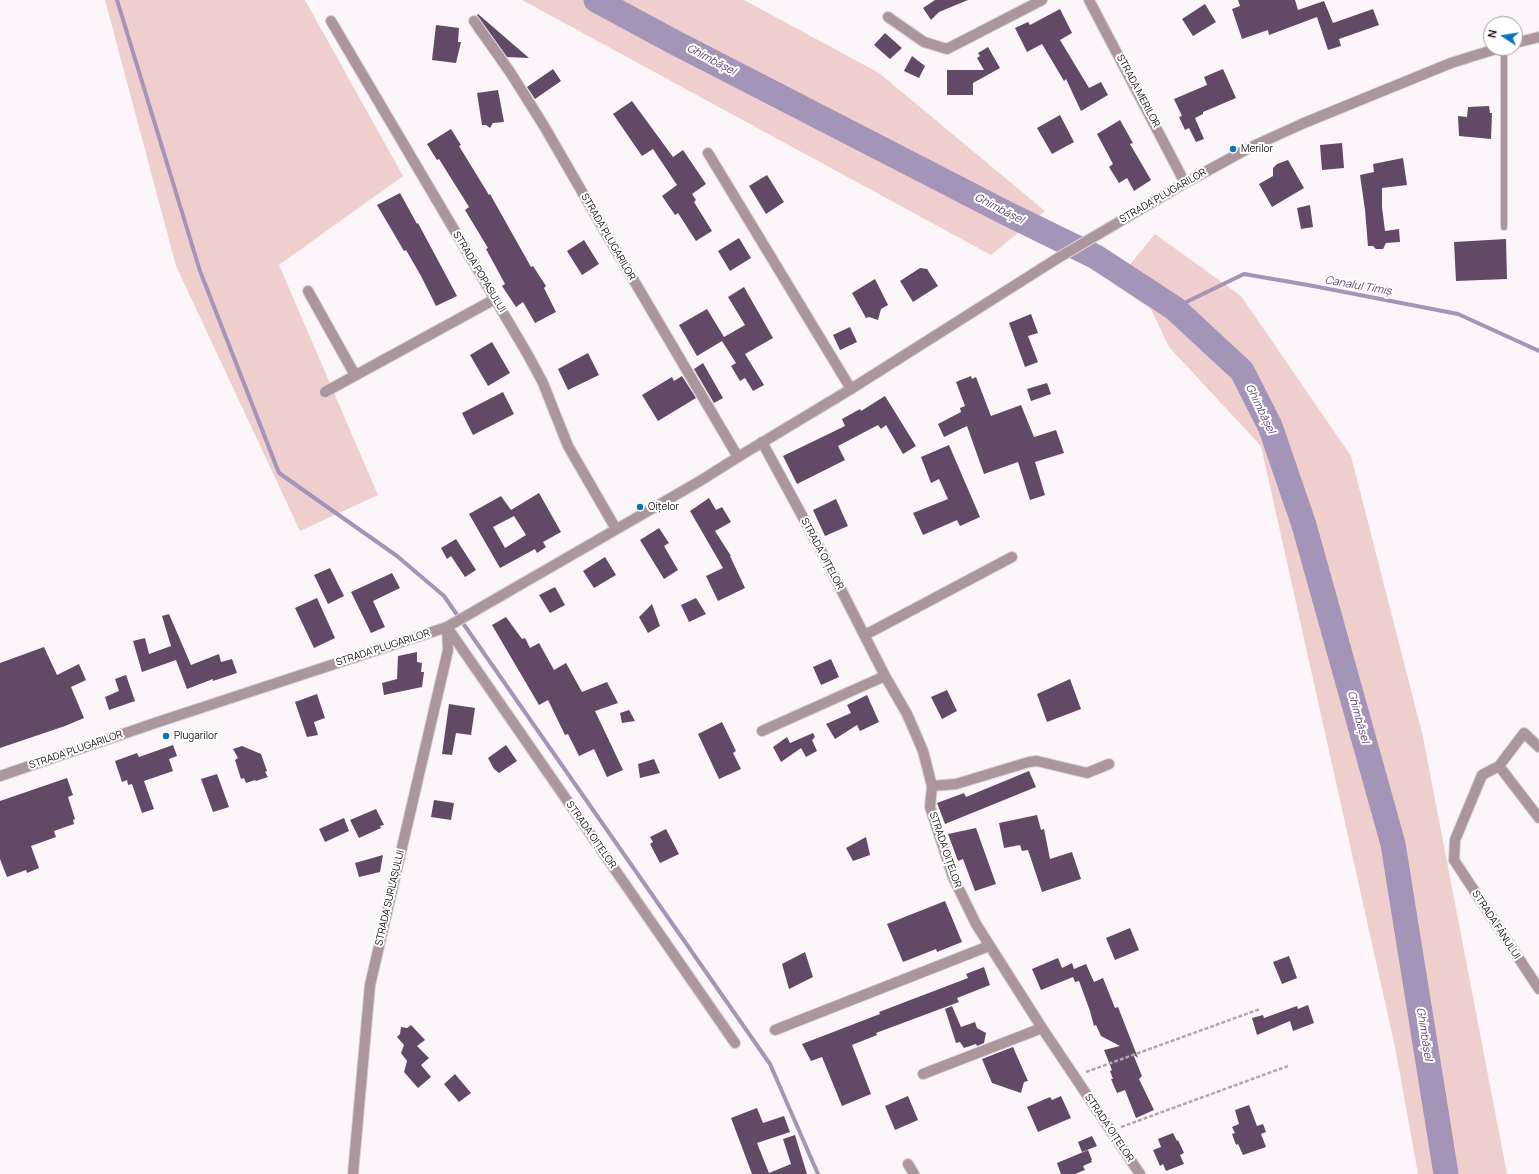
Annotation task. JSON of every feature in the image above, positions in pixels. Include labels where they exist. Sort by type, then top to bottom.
[{"type":"street","points":[[888,17],[924,42],[948,49],[1042,0]]},
{"type":"street","name":"STRADA MERILOR","points":[[1089,0],[1185,183]]},
{"type":"street","name":"STRADA POPASULUI","points":[[330,21],[495,299],[543,383],[568,446],[616,529]]},
{"type":"street","name":"STRADA PLUGARILOR","points":[[474,21],[510,72],[544,126],[610,242],[738,457]]},
{"type":"street","points":[[1523,42],[1539,37]]},
{"type":"street","name":"STRADA PLUGARILOR","points":[[0,776],[450,625],[700,481],[850,389],[1058,258],[1185,183],[1249,148],[1332,111],[1451,63],[1483,53]]},
{"type":"street","points":[[708,153],[850,389]]},
{"type":"street","points":[[308,291],[355,375]]},
{"type":"street","points":[[325,392],[495,299]]},
{"type":"street","name":"STRADA OIȚELOR","points":[[762,442],[824,556],[885,676],[907,714],[922,751],[932,786],[930,807],[953,877],[976,924],[1042,1028],[1140,1174]]},
{"type":"street","points":[[865,635],[1012,557]]},
{"type":"street","name":"STRADA OIȚELOR","points":[[450,625],[734,1043]]},
{"type":"street","name":"STRADA SURLAȘULUI","points":[[353,1174],[370,985],[448,650],[450,625]]},
{"type":"street","points":[[762,731],[885,676]]},
{"type":"street","points":[[1539,747],[1524,733],[1499,766],[1539,818]]},
{"type":"street","points":[[932,786],[956,784],[1029,762],[1037,762],[1087,773],[1109,764]]},
{"type":"street","name":"STRADA FÂNULUI","points":[[1499,766],[1482,775],[1455,840],[1454,860],[1539,989]]},
{"type":"street","points":[[775,1030],[989,946]]},
{"type":"street","points":[[923,1074],[1042,1028]]},
{"type":"street","points":[[908,1164],[914,1174]]},
{"type":"lane","points":[[1504,56],[1504,227]]},
{"type":"path","points":[[1074,1076],[1260,1009]]},
{"type":"path","points":[[1112,1131],[1288,1066]]},
{"type":"shaded area","points":[[105,0],[305,0],[403,176],[279,265],[378,495],[300,531],[176,266]]},
{"type":"shaded area","points":[[522,0],[744,0],[879,73],[1045,211],[991,255]]},
{"type":"shaded area","points":[[1155,234],[1241,296],[1351,456],[1423,737],[1507,1174],[1418,1174],[1395,1047],[1261,446],[1169,347],[1151,309],[1114,284]]},
{"type":"building","points":[[935,0],[968,0],[939,12],[931,20],[923,8]]},
{"type":"building","points":[[1238,0],[1295,0],[1298,10],[1324,1],[1333,23],[1373,9],[1379,25],[1339,39],[1341,46],[1328,50],[1317,17],[1269,35],[1268,30],[1242,39],[1232,9],[1240,6]]},
{"type":"building","points":[[1205,4],[1216,22],[1193,36],[1182,19]]},
{"type":"building","points":[[1060,9],[1072,33],[1060,40],[1089,88],[1101,82],[1108,95],[1081,111],[1066,79],[1064,81],[1042,44],[1027,52],[1015,28],[1028,22],[1030,25]]},
{"type":"building","points":[[478,14],[529,58],[507,57],[477,15]]},
{"type":"building","points":[[436,25],[459,28],[458,42],[461,42],[456,63],[432,60]]},
{"type":"building","points":[[885,33],[902,48],[890,59],[874,45]]},
{"type":"building","points":[[988,47],[1000,68],[973,83],[973,95],[947,95],[947,70],[984,70],[977,58],[980,56],[978,53]]},
{"type":"building","points":[[912,56],[925,66],[919,78],[904,71]]},
{"type":"building","points":[[553,69],[561,81],[535,99],[527,87]]},
{"type":"building","points":[[1223,69],[1236,98],[1203,112],[1203,114],[1195,118],[1204,139],[1196,142],[1189,128],[1185,130],[1179,117],[1182,116],[1174,99],[1207,85],[1204,77]]},
{"type":"building","points":[[498,90],[504,122],[493,123],[490,128],[486,125],[482,125],[477,93]]},
{"type":"building","points":[[632,101],[673,157],[683,150],[706,184],[692,194],[696,200],[694,202],[712,231],[696,241],[678,213],[675,215],[662,196],[677,185],[653,149],[642,156],[613,114]]},
{"type":"building","points":[[1489,106],[1490,113],[1492,113],[1491,139],[1459,136],[1458,116],[1467,117],[1468,107]]},
{"type":"building","points":[[1060,115],[1074,142],[1052,154],[1037,128]]},
{"type":"building","points":[[1120,120],[1133,143],[1130,144],[1151,180],[1134,191],[1127,178],[1119,183],[1109,167],[1113,164],[1097,134]]},
{"type":"building","points":[[451,129],[461,145],[459,146],[489,195],[490,194],[531,267],[533,266],[546,286],[544,288],[556,312],[535,323],[523,302],[516,307],[502,286],[505,284],[486,249],[488,248],[465,210],[469,207],[439,159],[437,160],[427,144]]},
{"type":"building","points":[[1342,143],[1344,168],[1322,170],[1320,145]]},
{"type":"building","points":[[1403,158],[1407,185],[1382,188],[1382,207],[1385,231],[1399,229],[1400,242],[1386,243],[1383,249],[1376,249],[1373,246],[1368,246],[1360,175],[1374,172],[1373,164]]},
{"type":"building","points":[[1288,160],[1304,188],[1272,207],[1259,184],[1273,176],[1273,168],[1277,164]]},
{"type":"building","points":[[767,175],[784,202],[766,214],[749,186]]},
{"type":"building","points":[[400,193],[417,224],[418,223],[457,296],[436,306],[406,250],[404,251],[377,205]]},
{"type":"building","points":[[1310,205],[1313,227],[1301,229],[1297,208]]},
{"type":"building","points":[[739,238],[751,258],[730,271],[718,251]]},
{"type":"building","points":[[1506,239],[1507,279],[1456,281],[1454,242]]},
{"type":"building","points":[[584,240],[599,264],[582,275],[567,251]]},
{"type":"building","points":[[920,268],[927,269],[938,286],[913,302],[900,281]]},
{"type":"building","points":[[875,279],[888,305],[881,309],[878,320],[869,317],[866,318],[852,293]]},
{"type":"building","points":[[744,287],[773,338],[745,354],[764,385],[753,391],[745,378],[740,381],[731,366],[736,363],[722,341],[697,356],[679,325],[707,309],[724,337],[745,325],[728,297]]},
{"type":"building","points":[[1031,314],[1038,333],[1028,336],[1038,362],[1025,367],[1009,323]]},
{"type":"building","points":[[850,327],[857,342],[840,350],[833,335]]},
{"type":"building","points":[[492,342],[510,373],[488,386],[470,355]]},
{"type":"building","points":[[588,353],[599,375],[568,390],[558,369]]},
{"type":"building","points":[[703,363],[723,398],[714,403],[694,369]]},
{"type":"building","points":[[682,376],[696,398],[658,421],[642,395],[672,377],[674,381]]},
{"type":"building","points":[[971,376],[972,379],[976,377],[991,416],[1021,405],[1034,437],[1056,430],[1064,453],[1035,462],[1045,495],[1030,500],[1018,462],[984,474],[967,426],[944,437],[938,424],[961,412],[960,408],[965,406],[956,382]]},
{"type":"building","points":[[1047,383],[1051,394],[1031,401],[1027,389]]},
{"type":"building","points":[[503,392],[514,414],[473,435],[462,413]]},
{"type":"building","points":[[885,396],[916,446],[903,454],[886,425],[881,429],[878,425],[838,446],[845,460],[797,484],[783,456],[845,426],[842,419],[860,409],[861,411]]},
{"type":"building","points":[[949,445],[980,517],[960,526],[957,520],[923,535],[913,513],[948,499],[939,479],[931,483],[921,457]]},
{"type":"building","points":[[539,493],[561,532],[543,542],[546,547],[537,553],[535,549],[500,568],[469,514],[501,496],[511,510]],"holes":[[[514,516],[526,535],[505,548],[493,527]]]},
{"type":"building","points":[[709,498],[716,510],[722,507],[731,522],[715,531],[731,556],[745,588],[718,601],[706,576],[723,568],[690,511]]},
{"type":"building","points":[[836,499],[848,526],[825,536],[813,510]]},
{"type":"building","points":[[659,528],[669,543],[664,546],[678,570],[664,579],[640,540]]},
{"type":"building","points":[[456,539],[476,570],[465,577],[451,556],[447,559],[441,548]]},
{"type":"building","points":[[605,557],[616,575],[594,588],[583,571]]},
{"type":"building","points":[[330,568],[344,596],[328,604],[314,575]]},
{"type":"building","points":[[392,573],[400,588],[373,601],[385,627],[371,633],[351,592]]},
{"type":"building","points":[[555,587],[565,605],[550,613],[539,595]]},
{"type":"building","points":[[317,598],[335,638],[314,648],[295,608]]},
{"type":"building","points":[[696,598],[706,614],[689,622],[681,605]]},
{"type":"building","points":[[652,604],[660,626],[648,633],[639,617]]},
{"type":"building","points":[[169,614],[191,665],[219,654],[221,662],[232,659],[237,673],[213,681],[213,679],[187,689],[176,660],[142,672],[133,641],[145,638],[149,654],[171,646],[162,616]]},
{"type":"building","points":[[506,617],[522,639],[525,638],[530,648],[539,643],[554,670],[566,663],[582,692],[607,682],[618,703],[595,711],[623,770],[607,777],[594,749],[579,756],[568,734],[565,735],[548,700],[539,705],[492,625]]},
{"type":"building","points":[[44,647],[57,675],[79,664],[86,680],[71,687],[84,718],[0,748],[0,663]]},
{"type":"building","points":[[417,652],[417,662],[422,663],[421,672],[424,672],[422,687],[384,695],[382,683],[397,679],[398,656]]},
{"type":"building","points":[[831,659],[839,677],[821,685],[813,667]]},
{"type":"building","points":[[126,675],[135,701],[109,710],[105,697],[119,691],[115,679]]},
{"type":"building","points":[[1070,679],[1081,709],[1047,722],[1037,694]]},
{"type":"building","points":[[947,690],[957,711],[942,719],[931,697]]},
{"type":"building","points":[[317,694],[325,718],[314,722],[318,735],[307,737],[295,702]]},
{"type":"building","points":[[867,695],[879,722],[860,731],[857,725],[835,739],[826,724],[851,713],[847,705]]},
{"type":"building","points":[[449,704],[475,708],[471,735],[456,733],[452,755],[442,754]]},
{"type":"building","points":[[629,710],[635,721],[622,723],[620,713]]},
{"type":"building","points":[[722,722],[736,751],[733,753],[741,769],[719,779],[698,734]]},
{"type":"building","points":[[813,733],[815,737],[812,740],[817,751],[806,757],[801,748],[781,762],[773,747],[787,737],[790,743]]},
{"type":"building","points":[[173,745],[177,756],[169,759],[173,771],[144,781],[154,809],[142,813],[132,784],[128,785],[127,780],[122,782],[115,761],[137,753],[139,757]]},
{"type":"building","points":[[506,745],[517,761],[499,773],[494,769],[488,758]]},
{"type":"building","points":[[242,746],[261,754],[267,771],[265,772],[268,777],[246,783],[244,778],[241,779],[235,760],[238,758],[233,749]]},
{"type":"building","points":[[654,759],[660,773],[640,778],[638,764]]},
{"type":"building","points":[[1029,771],[1036,787],[945,824],[937,803],[964,793],[966,797]]},
{"type":"building","points":[[217,774],[229,807],[213,812],[201,779]]},
{"type":"building","points":[[67,778],[73,795],[68,797],[75,819],[73,820],[74,824],[54,831],[56,837],[31,846],[39,868],[27,873],[26,870],[7,877],[0,859],[0,801]]},
{"type":"building","points":[[434,800],[454,803],[451,820],[431,817]]},
{"type":"building","points":[[376,809],[384,825],[380,826],[381,828],[359,838],[350,820]]},
{"type":"building","points":[[1037,815],[1041,830],[1044,829],[1050,859],[1072,852],[1081,879],[1042,892],[1028,850],[1022,851],[1020,845],[1004,848],[999,823]]},
{"type":"building","points":[[344,818],[349,831],[325,842],[319,829]]},
{"type":"building","points":[[976,828],[996,884],[975,891],[963,859],[958,861],[948,834]]},
{"type":"building","points":[[666,829],[679,854],[660,863],[650,844],[653,842],[650,837]]},
{"type":"building","points":[[866,837],[870,855],[853,861],[846,848]]},
{"type":"building","points":[[383,855],[380,872],[359,877],[355,863]]},
{"type":"building","points":[[945,901],[962,942],[937,952],[936,949],[903,962],[887,924]]},
{"type":"building","points":[[1130,928],[1139,950],[1115,960],[1106,938]]},
{"type":"building","points":[[805,952],[813,977],[789,989],[782,964]]},
{"type":"building","points":[[1289,956],[1297,978],[1282,984],[1273,962]]},
{"type":"building","points":[[1058,958],[1062,968],[1072,963],[1074,969],[1086,964],[1094,982],[1103,978],[1115,1008],[1118,1007],[1138,1058],[1133,1054],[1142,1076],[1139,1079],[1154,1110],[1136,1118],[1125,1090],[1117,1093],[1111,1079],[1113,1079],[1110,1071],[1112,1070],[1104,1050],[1120,1046],[1101,1036],[1096,1025],[1094,1026],[1079,981],[1075,982],[1073,977],[1041,990],[1032,969]]},
{"type":"building","points":[[984,967],[990,985],[957,998],[959,1002],[876,1033],[877,1035],[852,1045],[871,1094],[842,1106],[822,1057],[811,1061],[802,1044],[880,1014],[879,1012],[968,978],[966,974]]},
{"type":"building","points":[[1308,1005],[1314,1023],[1293,1031],[1290,1021],[1257,1035],[1252,1018],[1263,1015],[1264,1018],[1297,1006],[1298,1009]]},
{"type":"building","points":[[952,1006],[961,1027],[975,1022],[977,1028],[986,1033],[984,1043],[977,1046],[976,1044],[964,1048],[960,1042],[956,1043],[945,1009]]},
{"type":"building","points":[[411,1025],[425,1040],[417,1046],[429,1058],[421,1065],[431,1077],[418,1088],[404,1072],[407,1061],[401,1053],[404,1045],[397,1037],[400,1034],[401,1027],[407,1028]]},
{"type":"building","points":[[1013,1047],[1028,1081],[1024,1082],[1021,1093],[992,1083],[982,1059]]},
{"type":"building","points":[[455,1074],[471,1093],[459,1102],[444,1084]]},
{"type":"building","points":[[908,1096],[918,1120],[895,1130],[885,1106]]},
{"type":"building","points":[[1061,1096],[1071,1118],[1038,1132],[1027,1107],[1050,1097],[1052,1100]]},
{"type":"building","points":[[1249,1105],[1257,1126],[1263,1124],[1266,1132],[1261,1134],[1266,1147],[1243,1155],[1238,1144],[1236,1145],[1232,1134],[1235,1133],[1232,1127],[1239,1124],[1235,1110]]},
{"type":"building","points":[[757,1108],[763,1123],[784,1116],[790,1132],[757,1143],[769,1173],[791,1164],[783,1139],[795,1135],[807,1174],[752,1174],[731,1118]]},
{"type":"building","points":[[1173,1133],[1184,1153],[1180,1155],[1184,1164],[1166,1171],[1163,1164],[1160,1166],[1153,1150],[1161,1147],[1158,1139]]},
{"type":"building","points":[[1092,1136],[1097,1146],[1082,1152],[1078,1142]]},
{"type":"building","points":[[1088,1150],[1092,1162],[1083,1166],[1085,1170],[1075,1174],[1061,1174],[1057,1163]]},
{"type":"waterway","points":[[117,0],[200,271],[279,473],[397,556],[444,596],[770,1064],[818,1174]]},
{"type":"waterway","name":"Ghimbășel","points":[[596,0],[672,41],[1006,213],[1096,257],[1174,308],[1242,371],[1270,426],[1304,525],[1393,844],[1446,1174]]},
{"type":"waterway","points":[[603,4],[618,0]]},
{"type":"waterway","name":"Canalul Timiș","points":[[1174,308],[1244,274],[1458,314],[1539,351]]},
{"type":"place","name":"Merilor","points":[[1233,149]]},
{"type":"place","name":"Oițelor","points":[[640,507]]},
{"type":"place","name":"Plugarilor","points":[[166,736]]}]
